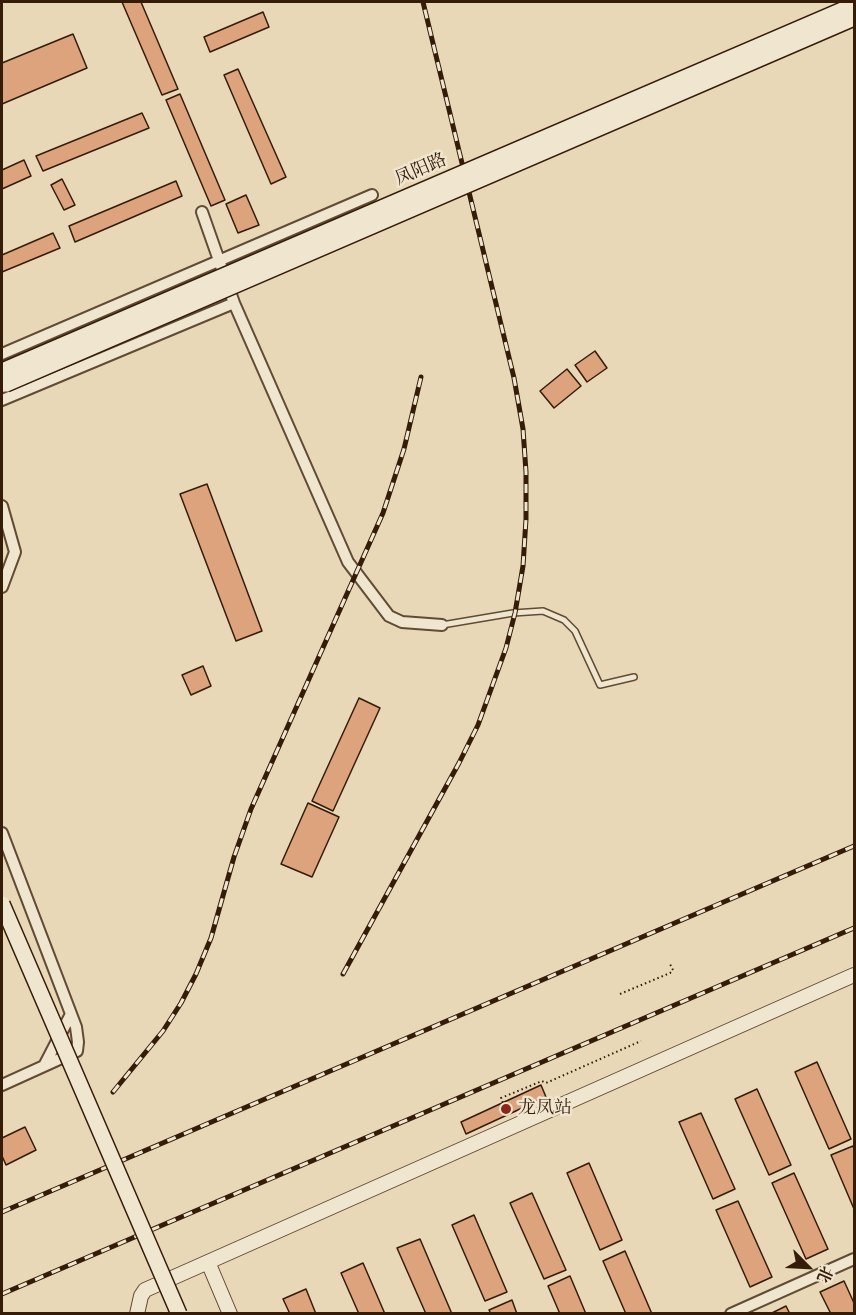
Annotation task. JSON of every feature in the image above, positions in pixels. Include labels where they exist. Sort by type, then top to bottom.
[{"type":"main road","name":"凤阳路","points":[[4,378],[855,5]]},
{"type":"main road","name":"凤阳路","points":[[4,378],[855,18]]},
{"type":"main road","points":[[2,904],[179,1314]]},
{"type":"main road","points":[[2,916],[169,1314]]},
{"type":"street","points":[[2,354],[372,195]]},
{"type":"street","points":[[202,212],[234,303],[348,562],[389,616],[402,622],[442,625]]},
{"type":"street","points":[[2,400],[234,303]]},
{"type":"street","points":[[2,506],[15,552],[2,587]]},
{"type":"street","points":[[2,833],[77,1035],[77,1051],[2,1085]]},
{"type":"street","points":[[139,1310],[145,1290],[855,975]]},
{"type":"street","points":[[44,1066],[71,1014]]},
{"type":"street","points":[[731,1314],[855,1259]]},
{"type":"street","points":[[208,1262],[230,1314]]},
{"type":"lane","points":[[442,625],[513,613],[543,611],[564,620],[575,631],[600,685],[634,677]]},
{"type":"path","points":[[620,994],[670,973],[673,970],[669,962]]},
{"type":"path","points":[[514,1126],[501,1098],[542,1080],[546,1083],[641,1041]]},
{"type":"building","points":[[122,2],[141,2],[178,89],[162,95]]},
{"type":"building","points":[[263,12],[269,27],[210,52],[204,37]]},
{"type":"building","points":[[73,34],[87,68],[2,104],[2,63]]},
{"type":"building","points":[[238,69],[286,177],[271,184],[224,75]]},
{"type":"building","points":[[180,94],[225,200],[211,206],[166,100]]},
{"type":"building","points":[[142,113],[149,128],[43,171],[36,156]]},
{"type":"building","points":[[24,160],[31,176],[2,189],[2,170]]},
{"type":"building","points":[[62,179],[75,205],[64,210],[51,185]]},
{"type":"building","points":[[176,181],[182,196],[75,242],[69,226]]},
{"type":"building","points":[[246,195],[259,225],[238,233],[226,204]]},
{"type":"building","points":[[53,233],[60,248],[2,272],[2,255]]},
{"type":"building","points":[[595,351],[607,368],[587,382],[575,365]]},
{"type":"building","points":[[567,369],[581,386],[554,408],[540,391]]},
{"type":"building","points":[[207,484],[262,631],[236,641],[180,494]]},
{"type":"building","points":[[203,666],[211,686],[191,695],[182,675]]},
{"type":"building","points":[[359,698],[380,708],[333,811],[312,801]]},
{"type":"building","points":[[308,803],[339,817],[312,877],[281,864]]},
{"type":"building","points":[[817,1062],[851,1139],[829,1149],[795,1072]]},
{"type":"building","name":"龙凤站","points":[[541,1085],[546,1097],[466,1134],[461,1122]]},
{"type":"building","points":[[757,1089],[791,1165],[769,1175],[735,1099]]},
{"type":"building","points":[[701,1113],[735,1189],[713,1199],[679,1122]]},
{"type":"building","points":[[25,1127],[36,1150],[6,1165],[2,1156],[2,1138]]},
{"type":"building","points":[[853,1146],[854,1149],[854,1209],[831,1155]]},
{"type":"building","points":[[589,1163],[622,1240],[600,1250],[567,1173]]},
{"type":"building","points":[[794,1173],[828,1249],[806,1259],[772,1183]]},
{"type":"building","points":[[532,1193],[566,1270],[544,1279],[510,1203]]},
{"type":"building","points":[[738,1201],[772,1277],[750,1287],[716,1210]]},
{"type":"building","points":[[474,1215],[507,1292],[485,1301],[452,1225]]},
{"type":"building","points":[[420,1239],[452,1314],[426,1314],[397,1248]]},
{"type":"building","points":[[625,1251],[652,1314],[626,1314],[603,1261]]},
{"type":"building","points":[[363,1263],[385,1314],[359,1314],[341,1273]]},
{"type":"building","points":[[570,1276],[586,1314],[560,1314],[548,1286]]},
{"type":"building","points":[[844,1281],[854,1303],[854,1314],[831,1314],[820,1292]]},
{"type":"building","points":[[306,1289],[316,1314],[290,1314],[283,1299]]},
{"type":"building","points":[[512,1300],[517,1314],[491,1314],[489,1310]]},
{"type":"building","points":[[786,1306],[790,1314],[770,1314]]},
{"type":"railway","points":[[343,974],[478,725],[506,648],[523,566],[526,472],[523,429],[514,378],[423,2]]},
{"type":"railway","points":[[113,1092],[163,1031],[196,974],[211,938],[234,857],[251,809],[383,513],[404,449],[421,377]]},
{"type":"railway","points":[[2,1212],[854,846]]},
{"type":"railway","points":[[2,1294],[854,928]]},
{"type":"place","name":"龙凤站","points":[[506,1109]]}]
